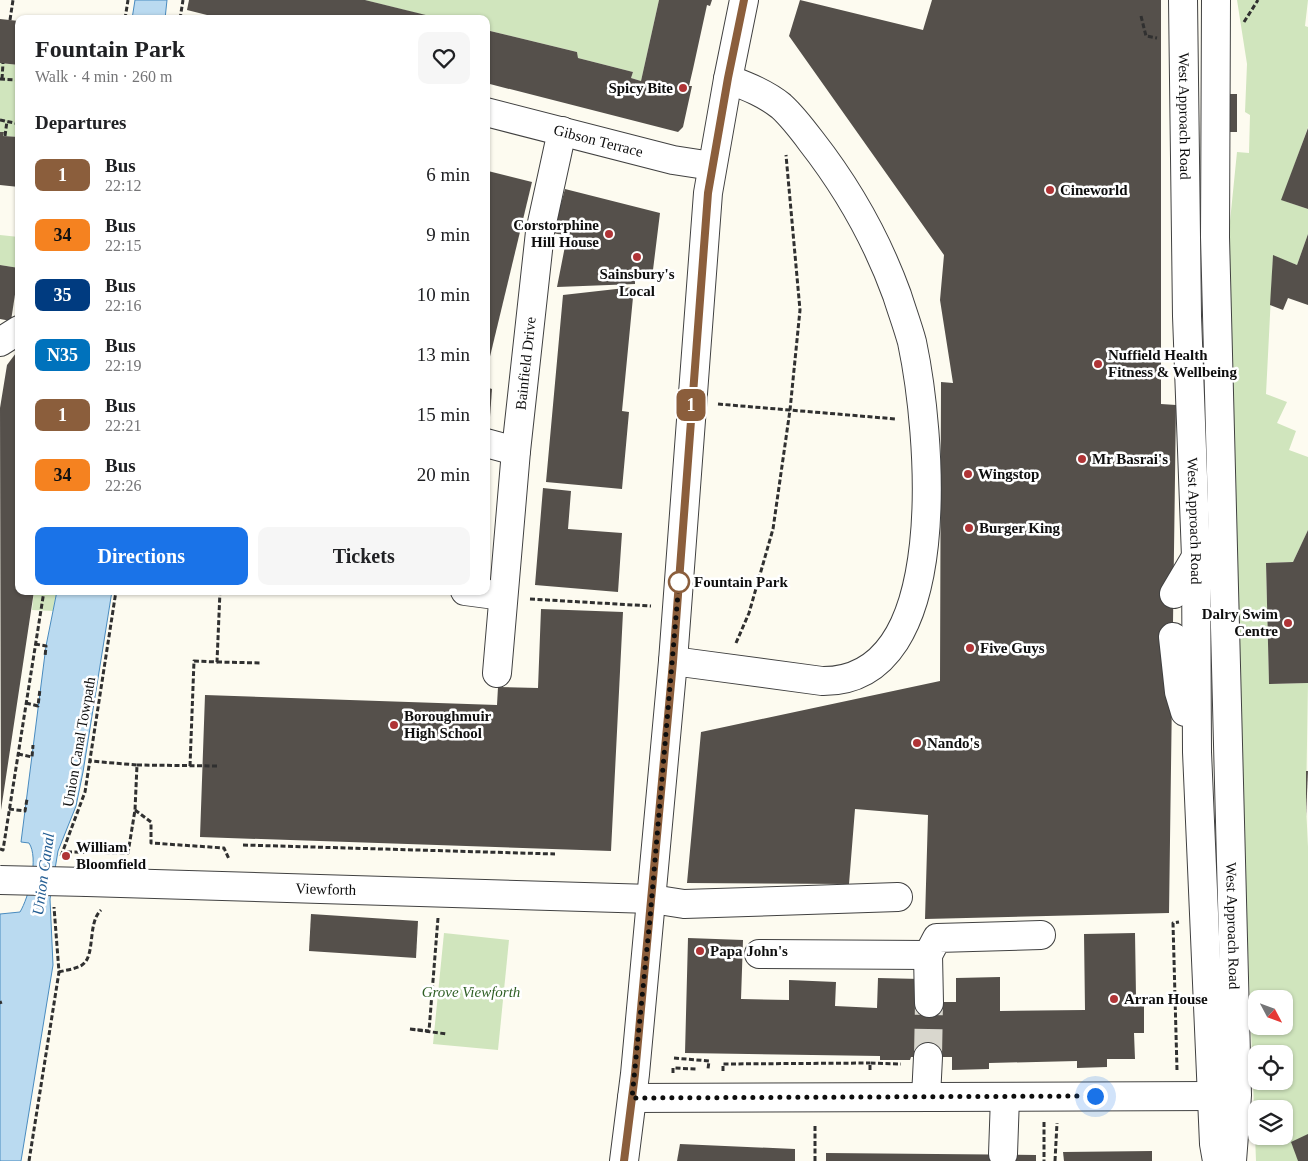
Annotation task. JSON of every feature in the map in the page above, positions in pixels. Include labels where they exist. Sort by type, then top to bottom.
[{"type":"street","points":[[624,1161],[652,899],[673,662],[712,166],[744,0]]},
{"type":"street","name":"West Approach Road","points":[[1183,0],[1187,316],[1196,557],[1199,1096],[1214,1144],[1217,1161]]},
{"type":"street","name":"West Approach Road","points":[[1216,0],[1214,237],[1237,1095],[1232,1161]]},
{"type":"street","points":[[673,662],[725,667],[822,681],[840,681],[866,672],[893,645],[912,608],[918,585],[926,508],[927,466],[911,341],[884,263],[860,215],[841,183],[813,143],[782,107],[761,93],[728,78]]},
{"type":"street","name":"Gibson Terrace","points":[[490,113],[673,160],[712,166]]},
{"type":"street","name":"Bainfield Drive","points":[[497,673],[516,451],[540,232],[562,131]]},
{"type":"street","points":[[0,342],[15,333]]},
{"type":"street","points":[[490,444],[516,451]]},
{"type":"street","points":[[1174,594],[1196,557]]},
{"type":"street","points":[[490,594],[503,596]]},
{"type":"street","points":[[1173,637],[1180,692],[1198,752]]},
{"type":"street","name":"Viewforth","points":[[0,880],[652,899],[684,904],[898,897]]},
{"type":"street","points":[[929,1003],[928,955],[936,938],[1042,935]]},
{"type":"street","points":[[759,954],[928,955]]},
{"type":"street","points":[[926,1097],[928,1057]]},
{"type":"street","points":[[632,1098],[1199,1096]]},
{"type":"street","points":[[1003,1154],[1005,1097]]},
{"type":"path","points":[[10,20],[13,0]]},
{"type":"path","points":[[126,15],[128,0]]},
{"type":"path","points":[[181,15],[183,0]]},
{"type":"path","points":[[1141,16],[1146,36]]},
{"type":"path","points":[[3,64],[1,79],[15,80]]},
{"type":"path","points":[[725,667],[749,613],[774,529],[790,410],[800,310],[782,107]]},
{"type":"path","points":[[0,120],[15,123]]},
{"type":"path","points":[[5,136],[7,121]]},
{"type":"path","points":[[692,402],[922,421]]},
{"type":"path","points":[[0,849],[3,850],[43,595]]},
{"type":"path","name":"Union Canal Towpath","points":[[60,861],[81,806],[90,761],[115,595]]},
{"type":"path","points":[[217,662],[220,595]]},
{"type":"path","points":[[503,596],[677,608]]},
{"type":"path","points":[[35,644],[46,646],[44,657]]},
{"type":"path","points":[[190,766],[194,661],[262,663]]},
{"type":"path","points":[[26,703],[38,706],[40,690]]},
{"type":"path","points":[[18,754],[32,757],[34,744]]},
{"type":"path","points":[[90,761],[137,765],[220,766]]},
{"type":"path","points":[[62,852],[128,853],[134,810],[137,765]]},
{"type":"path","points":[[9,809],[25,811],[27,800]]},
{"type":"path","points":[[134,810],[151,822],[151,844],[224,848],[243,886]]},
{"type":"path","points":[[243,845],[555,854]]},
{"type":"path","points":[[440,893],[429,1031],[409,1029],[446,1034]]},
{"type":"path","points":[[29,1161],[59,972],[54,900]]},
{"type":"path","points":[[59,972],[85,962],[89,954],[94,918],[104,908]]},
{"type":"path","points":[[1186,921],[1173,923],[1175,1065],[1199,1096]]},
{"type":"path","points":[[672,1074],[673,1068],[709,1069],[709,1061],[674,1058]]},
{"type":"path","points":[[869,1076],[870,1063]]},
{"type":"path","points":[[723,1074],[723,1064],[896,1064]]},
{"type":"path","points":[[1044,1122],[1044,1161]]},
{"type":"path","points":[[1055,1161],[1057,1122]]},
{"type":"path","points":[[815,1124],[815,1161]]},
{"type":"green space","points":[[365,0],[659,0],[641,81],[631,78],[633,72],[578,58],[577,52],[490,31],[490,15],[424,15]]},
{"type":"green space","points":[[1237,0],[1308,0],[1305,26],[1308,27],[1308,127],[1282,200],[1308,209],[1308,234],[1297,265],[1273,256],[1266,394],[1287,402],[1277,423],[1296,431],[1289,450],[1308,457],[1308,530],[1293,562],[1266,563],[1269,684],[1308,683],[1306,805],[1308,847],[1308,1161],[1256,1161],[1255,1145],[1293,1145],[1293,1100],[1254,1100],[1253,1090],[1293,1090],[1293,1045],[1252,1045],[1251,1035],[1293,1035],[1293,990],[1250,990],[1240,738],[1238,580],[1228,241],[1237,152],[1249,153],[1250,115],[1245,112],[1247,64]]},
{"type":"green space","points":[[0,63],[15,65],[15,137],[3,136],[4,132],[0,132]]},
{"type":"green space","points":[[0,235],[15,237],[15,267],[0,265]]},
{"type":"green space","points":[[34,595],[56,595],[53,611],[32,610]]},
{"type":"green space","name":"Grove Viewforth","points":[[444,933],[509,940],[498,1050],[433,1044]]},
{"type":"water","points":[[135,0],[167,0],[165,15],[133,15]]},
{"type":"water","name":"Union Canal","points":[[56,595],[111,595],[83,772],[76,806],[58,851],[50,899],[53,965],[21,1161],[0,1161],[0,914],[20,912],[27,897],[32,878],[32,850],[29,843],[21,842],[46,646]]},
{"type":"building","points":[[189,0],[365,0],[426,15],[207,15],[187,10]]},
{"type":"building","points":[[659,0],[712,0],[710,6],[707,5],[689,86],[692,86],[683,127],[678,132],[490,84],[490,31],[577,52],[578,58],[633,72],[631,78],[641,81]]},
{"type":"building","points":[[800,0],[923,30],[932,0],[1161,0],[1161,404],[1176,405],[1169,913],[925,919],[928,815],[855,809],[849,884],[687,883],[701,732],[940,681],[941,382],[953,383],[940,300],[944,255],[789,36]]},
{"type":"building","points":[[0,19],[15,21],[15,65],[0,63]]},
{"type":"building","points":[[1227,94],[1237,94],[1237,132],[1227,132]]},
{"type":"building","points":[[1308,128],[1308,209],[1281,200]]},
{"type":"building","points":[[0,132],[4,132],[3,136],[15,137],[15,187],[0,185]]},
{"type":"building","points":[[490,172],[532,182],[490,357]]},
{"type":"building","name":"Corstorphine Hill House","points":[[565,189],[660,213],[652,278],[635,279],[635,284],[557,287],[567,236],[553,233]]},
{"type":"building","points":[[1308,234],[1308,305],[1288,298],[1283,310],[1270,305],[1273,255],[1297,265]]},
{"type":"building","points":[[0,265],[15,267],[15,294],[11,321],[0,319]]},
{"type":"building","points":[[634,287],[622,411],[629,412],[622,489],[546,482],[563,295]]},
{"type":"building","points":[[15,354],[15,595],[33,595],[1,810],[0,408],[7,365]]},
{"type":"building","points":[[490,388],[492,389],[490,417]]},
{"type":"building","points":[[543,488],[571,491],[568,529],[622,533],[618,592],[535,585]]},
{"type":"building","name":"Dalry Swim Centre","points":[[1308,530],[1308,683],[1269,684],[1266,563],[1293,562]]},
{"type":"building","points":[[541,609],[623,612],[611,851],[200,837],[205,695],[497,705],[498,687],[538,688]]},
{"type":"building","points":[[1306,771],[1308,771],[1306,816]]},
{"type":"building","points":[[311,914],[418,921],[416,958],[309,951]]},
{"type":"building","points":[[1135,933],[1136,996],[1144,996],[1144,1033],[1134,1033],[1135,1059],[1107,1059],[1107,1067],[1077,1068],[1077,1061],[989,1063],[989,1069],[952,1070],[952,1057],[911,1057],[910,1060],[880,1060],[880,1056],[685,1053],[688,938],[743,940],[741,999],[789,1000],[789,980],[836,982],[835,1006],[877,1008],[878,978],[920,979],[939,1002],[956,1002],[956,978],[1000,977],[1000,1011],[1085,1010],[1084,934]]},
{"type":"building","points":[[1308,1134],[1308,1161],[1298,1161],[1292,1145],[1293,1141]]},
{"type":"building","points":[[680,1144],[795,1149],[795,1161],[677,1161]]},
{"type":"building","points":[[1152,1151],[1152,1161],[1064,1161],[1063,1152]]},
{"type":"building","points":[[826,1153],[1036,1155],[1036,1161],[826,1161]]},
{"type":"tunnel","points":[[928,1057],[929,1003]]},
{"type":"bus line","name":"1","points":[[624,1161],[635,1074],[673,662],[708,193],[714,152],[744,0]]},
{"type":"place","name":"Spicy Bite","points":[[683,88]]},
{"type":"place","name":"Cineworld","points":[[1050,190]]},
{"type":"place","name":"Corstorphine Hill House","points":[[609,234]]},
{"type":"place","name":"Sainsbury's Local","points":[[637,257]]},
{"type":"place","name":"Nuffield Health Fitness & Wellbeing","points":[[1098,364]]},
{"type":"place","name":"Mr Basrai's","points":[[1082,459]]},
{"type":"place","name":"Wingstop","points":[[968,474]]},
{"type":"place","name":"Burger King","points":[[969,528]]},
{"type":"place","name":"Fountain Park","points":[[679,582]]},
{"type":"place","name":"Dalry Swim Centre","points":[[1288,623]]},
{"type":"place","name":"Five Guys","points":[[970,648]]},
{"type":"place","name":"Boroughmuir High School","points":[[394,725]]},
{"type":"place","name":"Nando's","points":[[917,743]]},
{"type":"place","name":"William Bloomfield","points":[[66,856]]},
{"type":"place","name":"Papa John's","points":[[700,951]]},
{"type":"place","name":"Arran House","points":[[1114,999]]},
{"type":"route","points":[[679,582],[650,918],[632,1098],[1095,1096]]}]
